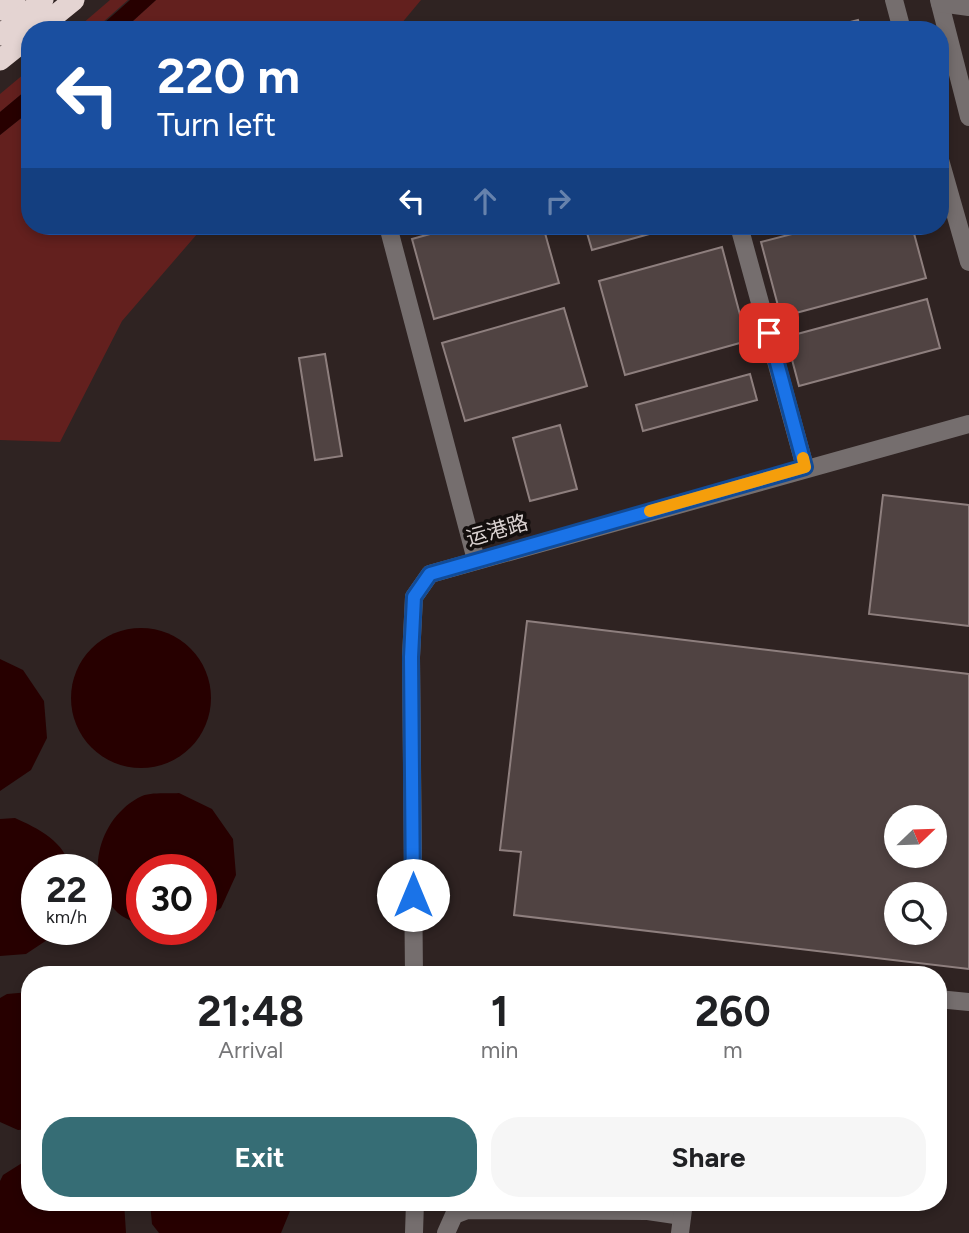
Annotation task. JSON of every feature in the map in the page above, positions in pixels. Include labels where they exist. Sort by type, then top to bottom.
[{"type":"highway","points":[[0,10],[15,0]]},
{"type":"highway","points":[[0,35],[43,0]]},
{"type":"highway","points":[[48,21],[74,0]]},
{"type":"highway","points":[[0,60],[21,43]]},
{"type":"street","points":[[894,0],[900,21]]},
{"type":"street","points":[[944,21],[939,2],[969,7]]},
{"type":"street","points":[[949,40],[969,117]]},
{"type":"street","points":[[949,192],[969,262]]},
{"type":"street","points":[[390,235],[476,560]]},
{"type":"street","points":[[741,235],[805,467]]},
{"type":"street","name":"运港路","points":[[414,966],[411,657],[414,597],[430,574],[805,467],[969,424]]},
{"type":"street","points":[[947,1000],[969,1002]]},
{"type":"street","points":[[414,1233],[415,1211]]},
{"type":"street","points":[[446,1233],[454,1215],[464,1211]]},
{"type":"street","points":[[648,1211],[682,1217]]},
{"type":"shaded area","points":[[110,0],[128,0],[104,21],[86,21]]},
{"type":"shaded area","points":[[130,0],[156,0],[133,21],[106,21]]},
{"type":"shaded area","points":[[156,0],[421,0],[404,21],[133,21]]},
{"type":"shaded area","points":[[21,76],[21,94],[0,112],[0,94]]},
{"type":"shaded area","points":[[21,94],[21,118],[0,135],[0,112]]},
{"type":"shaded area","points":[[21,118],[21,235],[196,235],[122,321],[60,442],[0,440],[0,135]]},
{"type":"shaded area","points":[[141,628],[168,634],[190,649],[205,671],[211,698],[205,725],[190,747],[168,762],[141,768],[114,762],[92,747],[77,725],[71,698],[77,671],[92,649],[114,634]]},
{"type":"shaded area","points":[[0,659],[23,670],[44,701],[47,738],[31,770],[0,791]]},
{"type":"shaded area","points":[[179,793],[212,809],[233,839],[236,875],[221,908],[217,911],[217,854],[126,854],[126,918],[112,906],[112,854],[99,854],[105,835],[126,806],[142,796]]},
{"type":"shaded area","points":[[15,818],[41,831],[65,854],[21,854],[21,945],[40,945],[26,954],[0,956],[0,819]]},
{"type":"shaded area","points":[[21,993],[21,1130],[0,1122],[0,998],[7,994]]},
{"type":"shaded area","points":[[21,1164],[21,1211],[125,1211],[126,1233],[0,1233],[0,1181],[3,1175]]},
{"type":"shaded area","points":[[151,1211],[290,1211],[281,1233],[159,1233],[152,1224]]},
{"type":"building","points":[[426,235],[546,235],[559,283],[434,319],[412,239]]},
{"type":"building","points":[[588,235],[646,235],[592,250]]},
{"type":"building","points":[[788,235],[914,235],[926,278],[781,317],[761,242]]},
{"type":"building","points":[[722,247],[747,341],[625,375],[599,281]]},
{"type":"building","points":[[927,299],[940,348],[799,386],[786,337]]},
{"type":"building","points":[[564,308],[587,386],[465,421],[442,343]]},
{"type":"building","points":[[325,354],[342,456],[315,460],[299,358]]},
{"type":"building","points":[[750,374],[757,400],[643,431],[636,405]]},
{"type":"building","points":[[560,425],[577,489],[530,501],[513,438]]},
{"type":"building","points":[[883,495],[969,505],[969,626],[869,614]]},
{"type":"building","points":[[527,621],[969,674],[969,969],[514,915],[521,852],[500,850]]},
{"type":"slow traffic","points":[[650,511],[805,467],[803,458]]},
{"type":"route","points":[[413,895],[411,657],[414,597],[430,574],[805,467],[769,333]]}]
